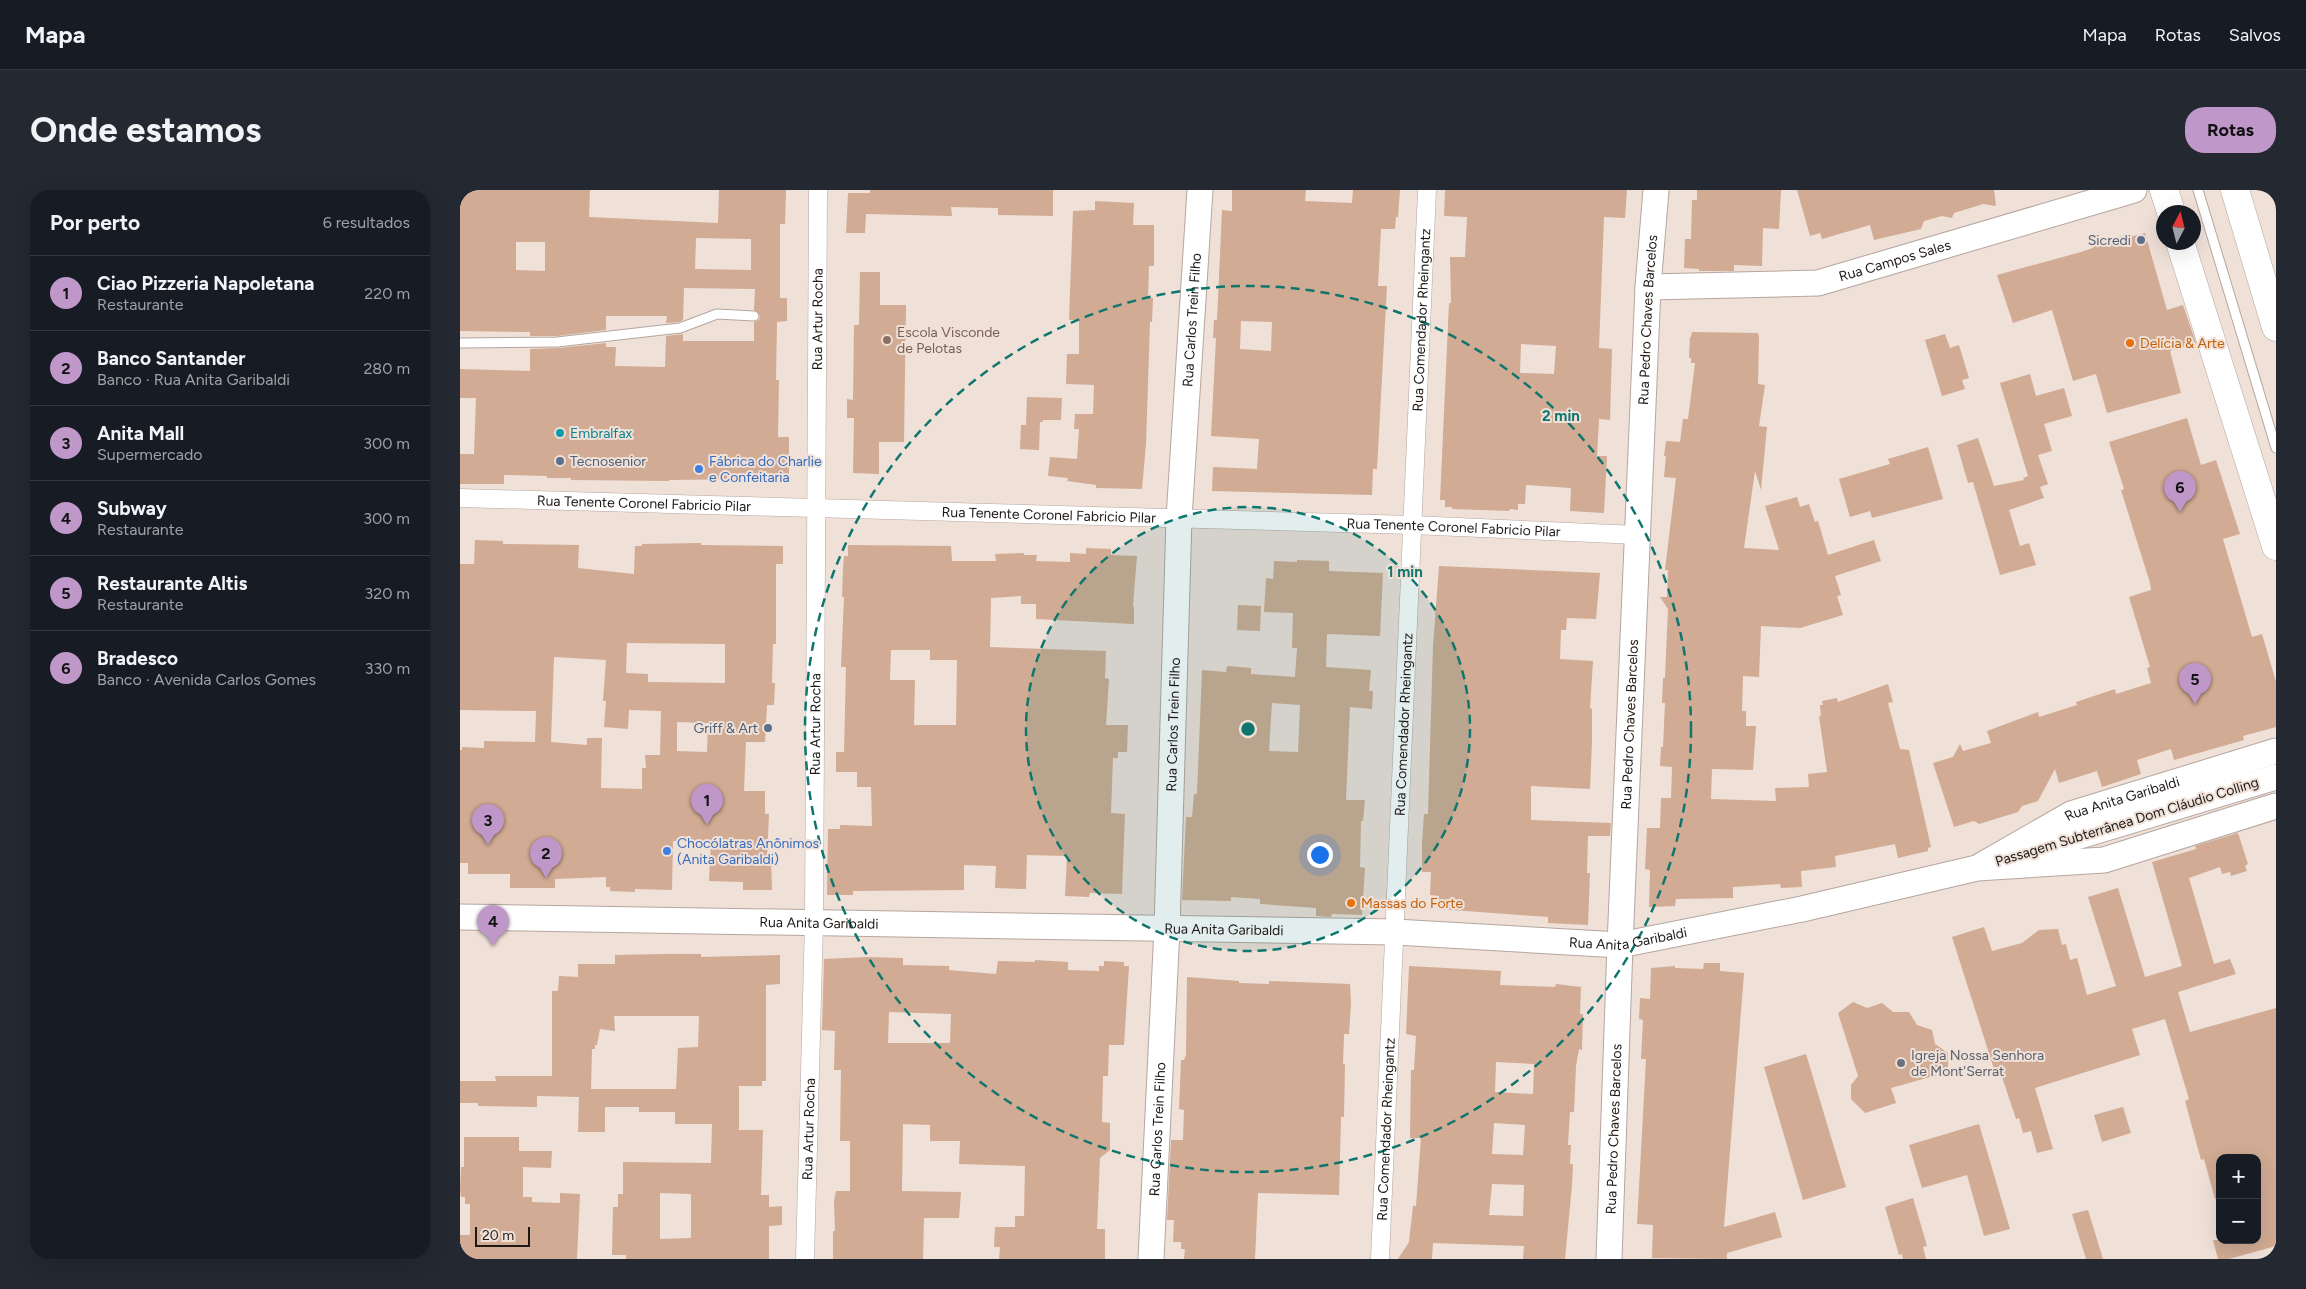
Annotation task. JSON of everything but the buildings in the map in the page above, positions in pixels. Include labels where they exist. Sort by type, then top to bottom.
[{"type":"main road","points":[[2164,190],[2169,205]]},
{"type":"main road","points":[[2235,190],[2276,327]]},
{"type":"main road","points":[[2183,250],[2276,546]]},
{"type":"street","name":"Rua Artur Rocha","points":[[806,1259],[814,923],[818,190]]},
{"type":"street","name":"Rua Carlos Trein Filho","points":[[1151,1259],[1167,928],[1179,518],[1200,190]]},
{"type":"street","name":"Rua Comendador Rheingantz","points":[[1380,1259],[1428,190]]},
{"type":"street","name":"Rua Pedro Chaves Barcelos","points":[[1609,1259],[1637,535],[1648,287],[1656,190]]},
{"type":"street","name":"Rua Campos Sales","points":[[1648,287],[1818,283],[2134,190]]},
{"type":"street","name":"Rua Tenente Coronel Fabricio Pilar","points":[[460,498],[816,506],[1412,525],[1637,535]]},
{"type":"street","name":"Rua Anita Garibaldi","points":[[1977,868],[2071,814],[2276,751]]},
{"type":"street","name":"Passagem Subterrânea Dom Cláudio Colling","points":[[1977,868],[2276,777]]},
{"type":"street","name":"Rua Anita Garibaldi","points":[[460,917],[1394,932],[1620,945],[1802,909],[1977,868],[2104,860],[2276,806]]},
{"type":"lane","points":[[2198,190],[2276,448]]},
{"type":"lane","points":[[460,343],[557,342],[680,328],[717,314],[754,316]]},
{"type":"place","name":"Sicredi","points":[[2141,240]]},
{"type":"place","name":"Escola Visconde de Pelotas","points":[[887,340]]},
{"type":"place","name":"Delícia & Arte","points":[[2130,343]]},
{"type":"place","name":"Embralfax","points":[[560,433]]},
{"type":"place","name":"Tecnosenior","points":[[560,461]]},
{"type":"place","name":"Fábrica do Charlie e Confeitaria","points":[[699,469]]},
{"type":"place","name":"Bradesco","points":[[2180,512]]},
{"type":"place","name":"Restaurante Altis","points":[[2195,704]]},
{"type":"place","name":"Griff & Art","points":[[768,728]]},
{"type":"place","name":"Ciao Pizzeria Napoletana","points":[[707,825]]},
{"type":"place","name":"Anita Mall","points":[[488,845]]},
{"type":"place","name":"Chocólatras Anônimos (Anita Garibaldi)","points":[[667,851]]},
{"type":"place","name":"Banco Santander","points":[[546,878]]},
{"type":"place","name":"Massas do Forte","points":[[1351,903]]},
{"type":"place","name":"Subway","points":[[493,946]]},
{"type":"place","name":"Igreja Nossa Senhora de Mont'Serrat","points":[[1901,1063]]}]
